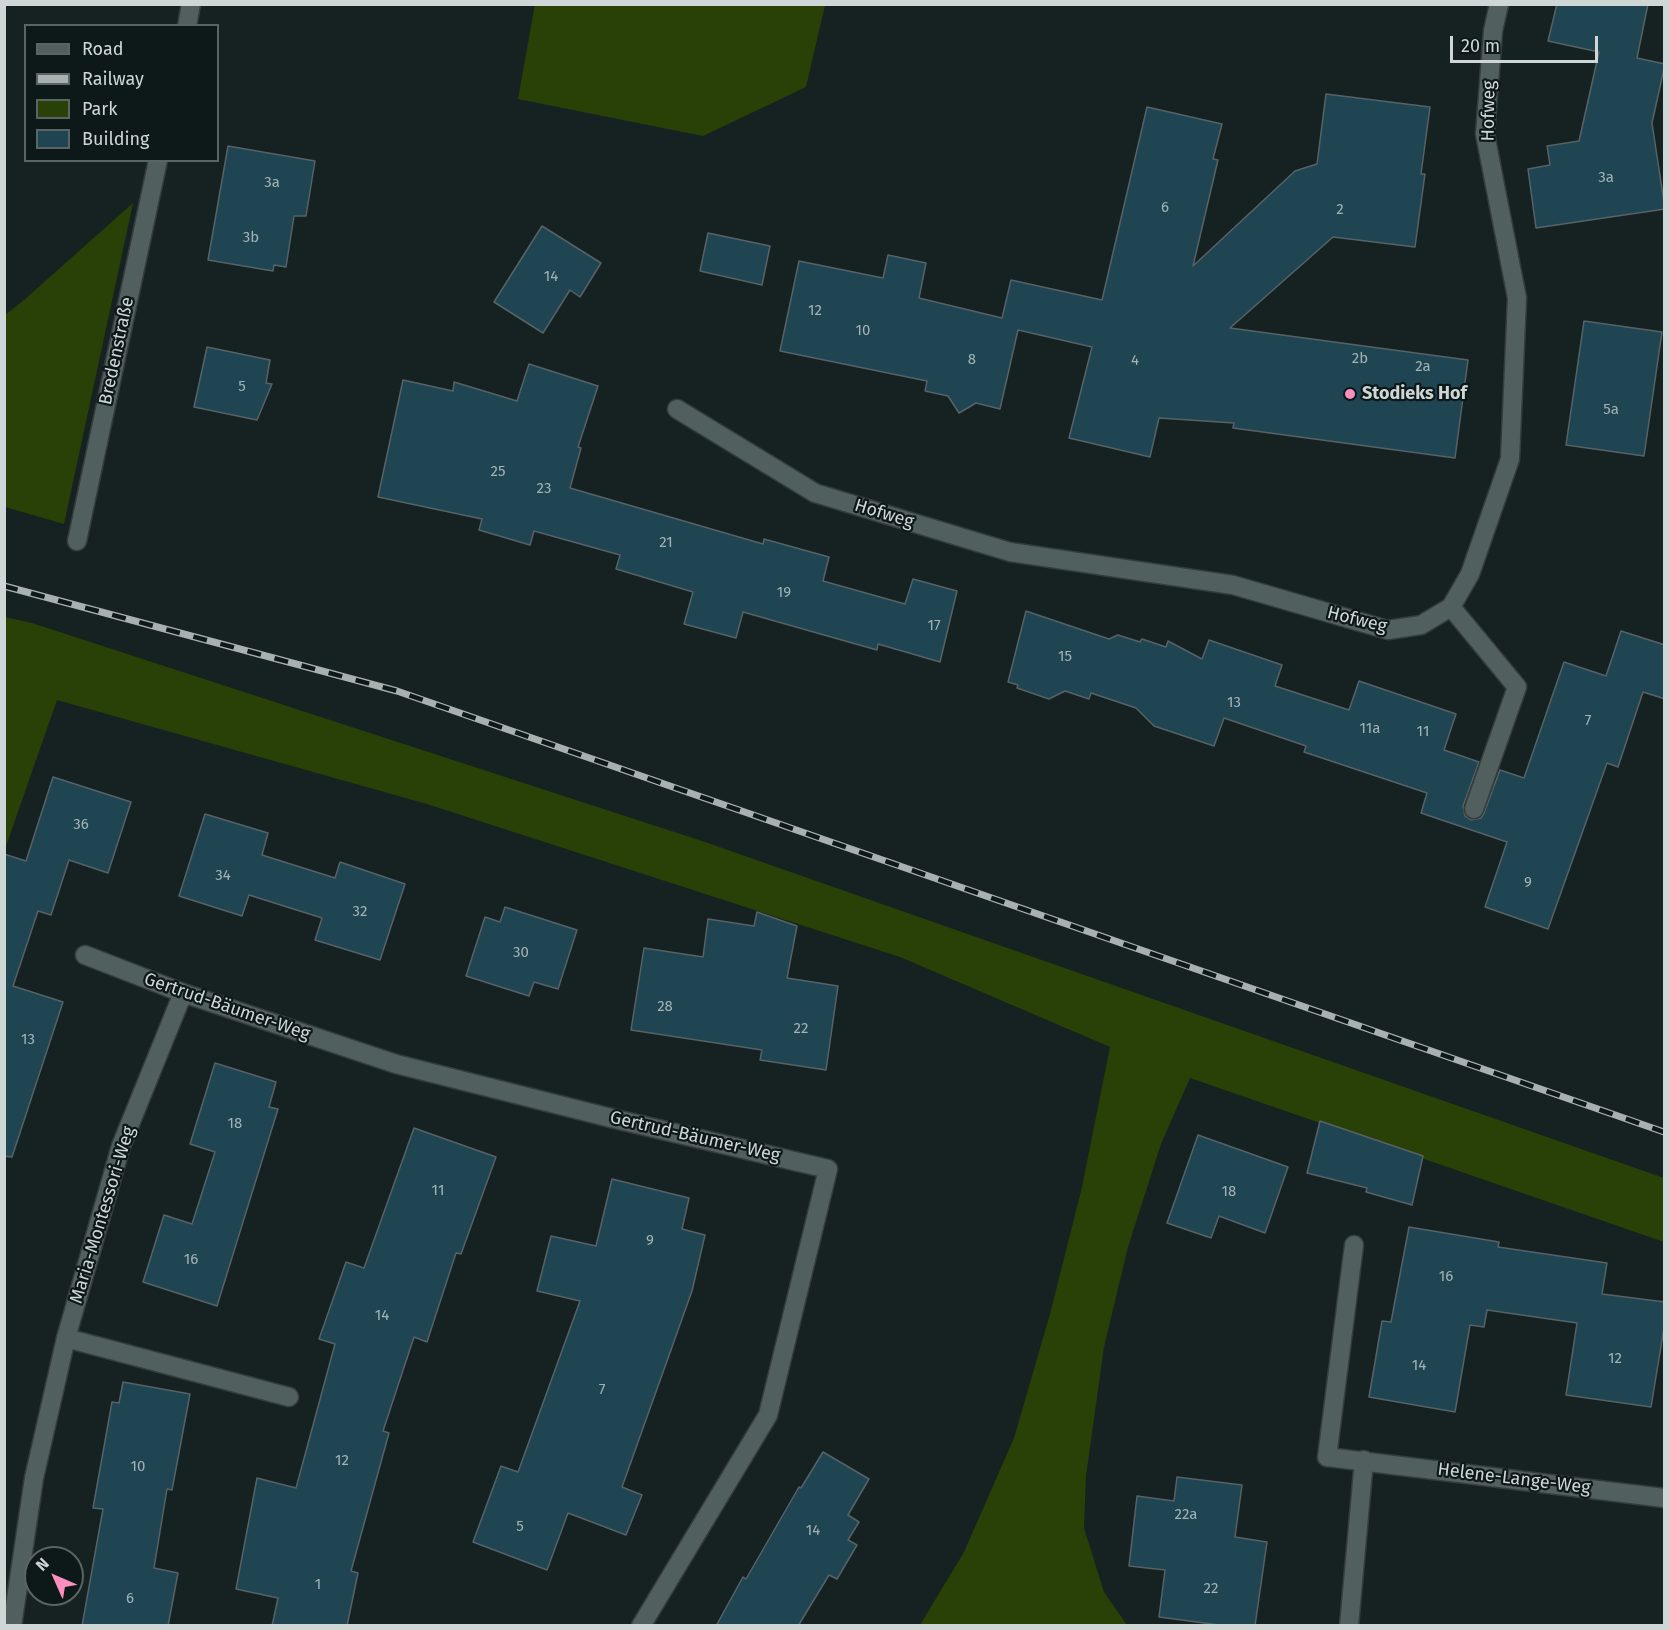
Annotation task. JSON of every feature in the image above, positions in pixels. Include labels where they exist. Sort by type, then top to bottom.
[{"type":"street","points":[[187,24],[191,4]]},
{"type":"street","name":"Hofweg","points":[[677,409],[815,492],[1010,552],[1233,585],[1388,630],[1421,625],[1451,608],[1470,574],[1510,459],[1517,298],[1485,134],[1493,31],[1499,4]]},
{"type":"street","name":"Bredenstraße","points":[[77,541],[158,162]]},
{"type":"street","points":[[1451,608],[1517,687],[1474,809]]},
{"type":"street","name":"Gertrud-Bäumer-Weg","points":[[85,955],[183,993],[396,1064],[611,1118],[828,1168],[768,1415],[641,1626]]},
{"type":"street","name":"Maria-Montessori-Weg","points":[[12,1626],[34,1478],[66,1338],[121,1146],[183,993]]},
{"type":"street","name":"Helene-Lange-Weg","points":[[1354,1245],[1327,1457],[1665,1498]]},
{"type":"street","points":[[66,1338],[289,1397]]},
{"type":"street","points":[[1349,1626],[1364,1460]]},
{"type":"green space","points":[[535,4],[825,5],[806,87],[703,136],[518,99]]},
{"type":"green space","points":[[133,203],[64,524],[5,507],[5,315]]},
{"type":"green space","points":[[5,617],[32,623],[705,842],[1664,1178],[1664,1242],[1190,1078],[1161,1144],[1128,1247],[1104,1347],[1086,1476],[1084,1528],[1104,1592],[1127,1625],[920,1625],[964,1552],[1014,1438],[1050,1314],[1082,1187],[1110,1047],[900,957],[427,804],[57,700],[5,849]]},
{"type":"building","points":[[1557,4],[1648,4],[1637,58],[1665,64],[1652,123],[1665,209],[1536,228],[1528,169],[1550,165],[1547,146],[1579,141],[1599,52],[1548,41]]},
{"type":"building","points":[[1326,94],[1430,107],[1421,174],[1425,174],[1415,247],[1333,237],[1230,328],[1468,360],[1455,458],[1233,428],[1234,423],[1159,418],[1150,457],[1069,438],[1092,347],[1018,330],[1000,409],[976,403],[959,413],[948,396],[925,391],[927,381],[780,351],[799,261],[883,278],[888,255],[926,263],[919,298],[1002,318],[1011,280],[1102,300],[1147,107],[1222,124],[1213,159],[1218,160],[1193,266],[1295,171],[1317,164]]},
{"type":"building","points":[[228,146],[315,161],[306,216],[294,216],[286,267],[274,265],[273,271],[208,260]]},
{"type":"building","points":[[542,226],[601,263],[580,297],[570,290],[543,333],[494,302]]},
{"type":"building","points":[[708,233],[770,246],[762,285],[700,271]]},
{"type":"building","points":[[1584,321],[1662,332],[1644,456],[1566,445]]},
{"type":"building","points":[[207,347],[270,360],[266,383],[272,384],[257,420],[194,407]]},
{"type":"building","points":[[529,364],[598,386],[578,447],[581,448],[570,488],[763,544],[764,539],[829,557],[823,581],[905,604],[913,579],[957,591],[940,662],[878,644],[877,650],[743,612],[736,638],[684,624],[693,592],[616,569],[620,555],[534,531],[530,545],[479,530],[482,519],[378,497],[403,380],[453,391],[454,382],[517,401]]},
{"type":"building","points":[[1026,611],[1109,639],[1118,635],[1140,642],[1142,639],[1166,647],[1168,641],[1202,659],[1209,640],[1282,665],[1275,686],[1349,710],[1359,681],[1456,714],[1444,750],[1479,762],[1463,806],[1465,816],[1471,820],[1481,818],[1484,813],[1500,770],[1524,778],[1564,662],[1606,676],[1621,631],[1665,645],[1665,699],[1643,692],[1618,767],[1607,763],[1548,929],[1485,907],[1507,842],[1421,813],[1427,793],[1304,752],[1306,746],[1224,718],[1214,746],[1154,726],[1136,708],[1091,693],[1089,699],[1065,691],[1049,699],[1017,688],[1018,685],[1008,682]]},
{"type":"building","points":[[53,777],[131,802],[108,873],[69,860],[51,915],[38,911],[13,986],[63,1002],[12,1157],[4,1156],[4,854],[26,861]]},
{"type":"building","points":[[205,814],[268,833],[262,855],[335,878],[340,862],[405,884],[380,960],[315,940],[322,918],[249,895],[242,916],[179,896]]},
{"type":"building","points":[[505,907],[577,930],[558,989],[534,982],[529,996],[466,976],[485,917],[500,922]]},
{"type":"building","points":[[757,912],[797,926],[787,978],[838,986],[826,1070],[760,1060],[762,1050],[631,1030],[644,948],[703,957],[708,919],[754,926]]},
{"type":"building","points":[[215,1063],[276,1082],[269,1107],[278,1109],[217,1306],[143,1282],[164,1215],[192,1224],[215,1152],[190,1144]]},
{"type":"building","points":[[1320,1121],[1423,1156],[1412,1205],[1366,1192],[1367,1188],[1307,1173]]},
{"type":"building","points":[[414,1128],[496,1157],[461,1254],[456,1253],[427,1342],[414,1337],[383,1431],[389,1433],[351,1571],[358,1573],[347,1626],[272,1626],[278,1598],[236,1589],[257,1478],[296,1488],[335,1344],[319,1339],[346,1262],[364,1268]]},
{"type":"building","points":[[1198,1135],[1288,1167],[1265,1233],[1219,1216],[1211,1238],[1167,1223]]},
{"type":"building","points":[[612,1179],[689,1198],[682,1229],[705,1235],[692,1291],[622,1487],[642,1495],[626,1535],[568,1513],[547,1570],[473,1542],[501,1466],[518,1472],[580,1301],[537,1291],[551,1236],[596,1246]]},
{"type":"building","points":[[1409,1227],[1499,1242],[1498,1247],[1607,1263],[1602,1294],[1665,1302],[1665,1322],[1651,1407],[1566,1395],[1577,1323],[1487,1310],[1484,1327],[1470,1325],[1455,1412],[1369,1397],[1382,1321],[1391,1322]]},
{"type":"building","points":[[123,1382],[190,1394],[172,1490],[167,1489],[154,1568],[178,1573],[168,1626],[82,1626],[103,1509],[93,1508],[112,1402],[119,1403]]},
{"type":"building","points":[[823,1452],[869,1479],[848,1515],[859,1522],[848,1540],[857,1545],[837,1579],[829,1575],[798,1626],[716,1626],[743,1577],[746,1579],[799,1487],[801,1488]]},
{"type":"building","points":[[1177,1477],[1242,1485],[1235,1537],[1267,1542],[1255,1626],[1227,1626],[1159,1617],[1165,1570],[1129,1566],[1137,1496],[1174,1501]]},
{"type":"railway","points":[[4,586],[397,691],[1664,1132]]},
{"type":"place","name":"Stodieks Hof","points":[[1350,394]]}]
